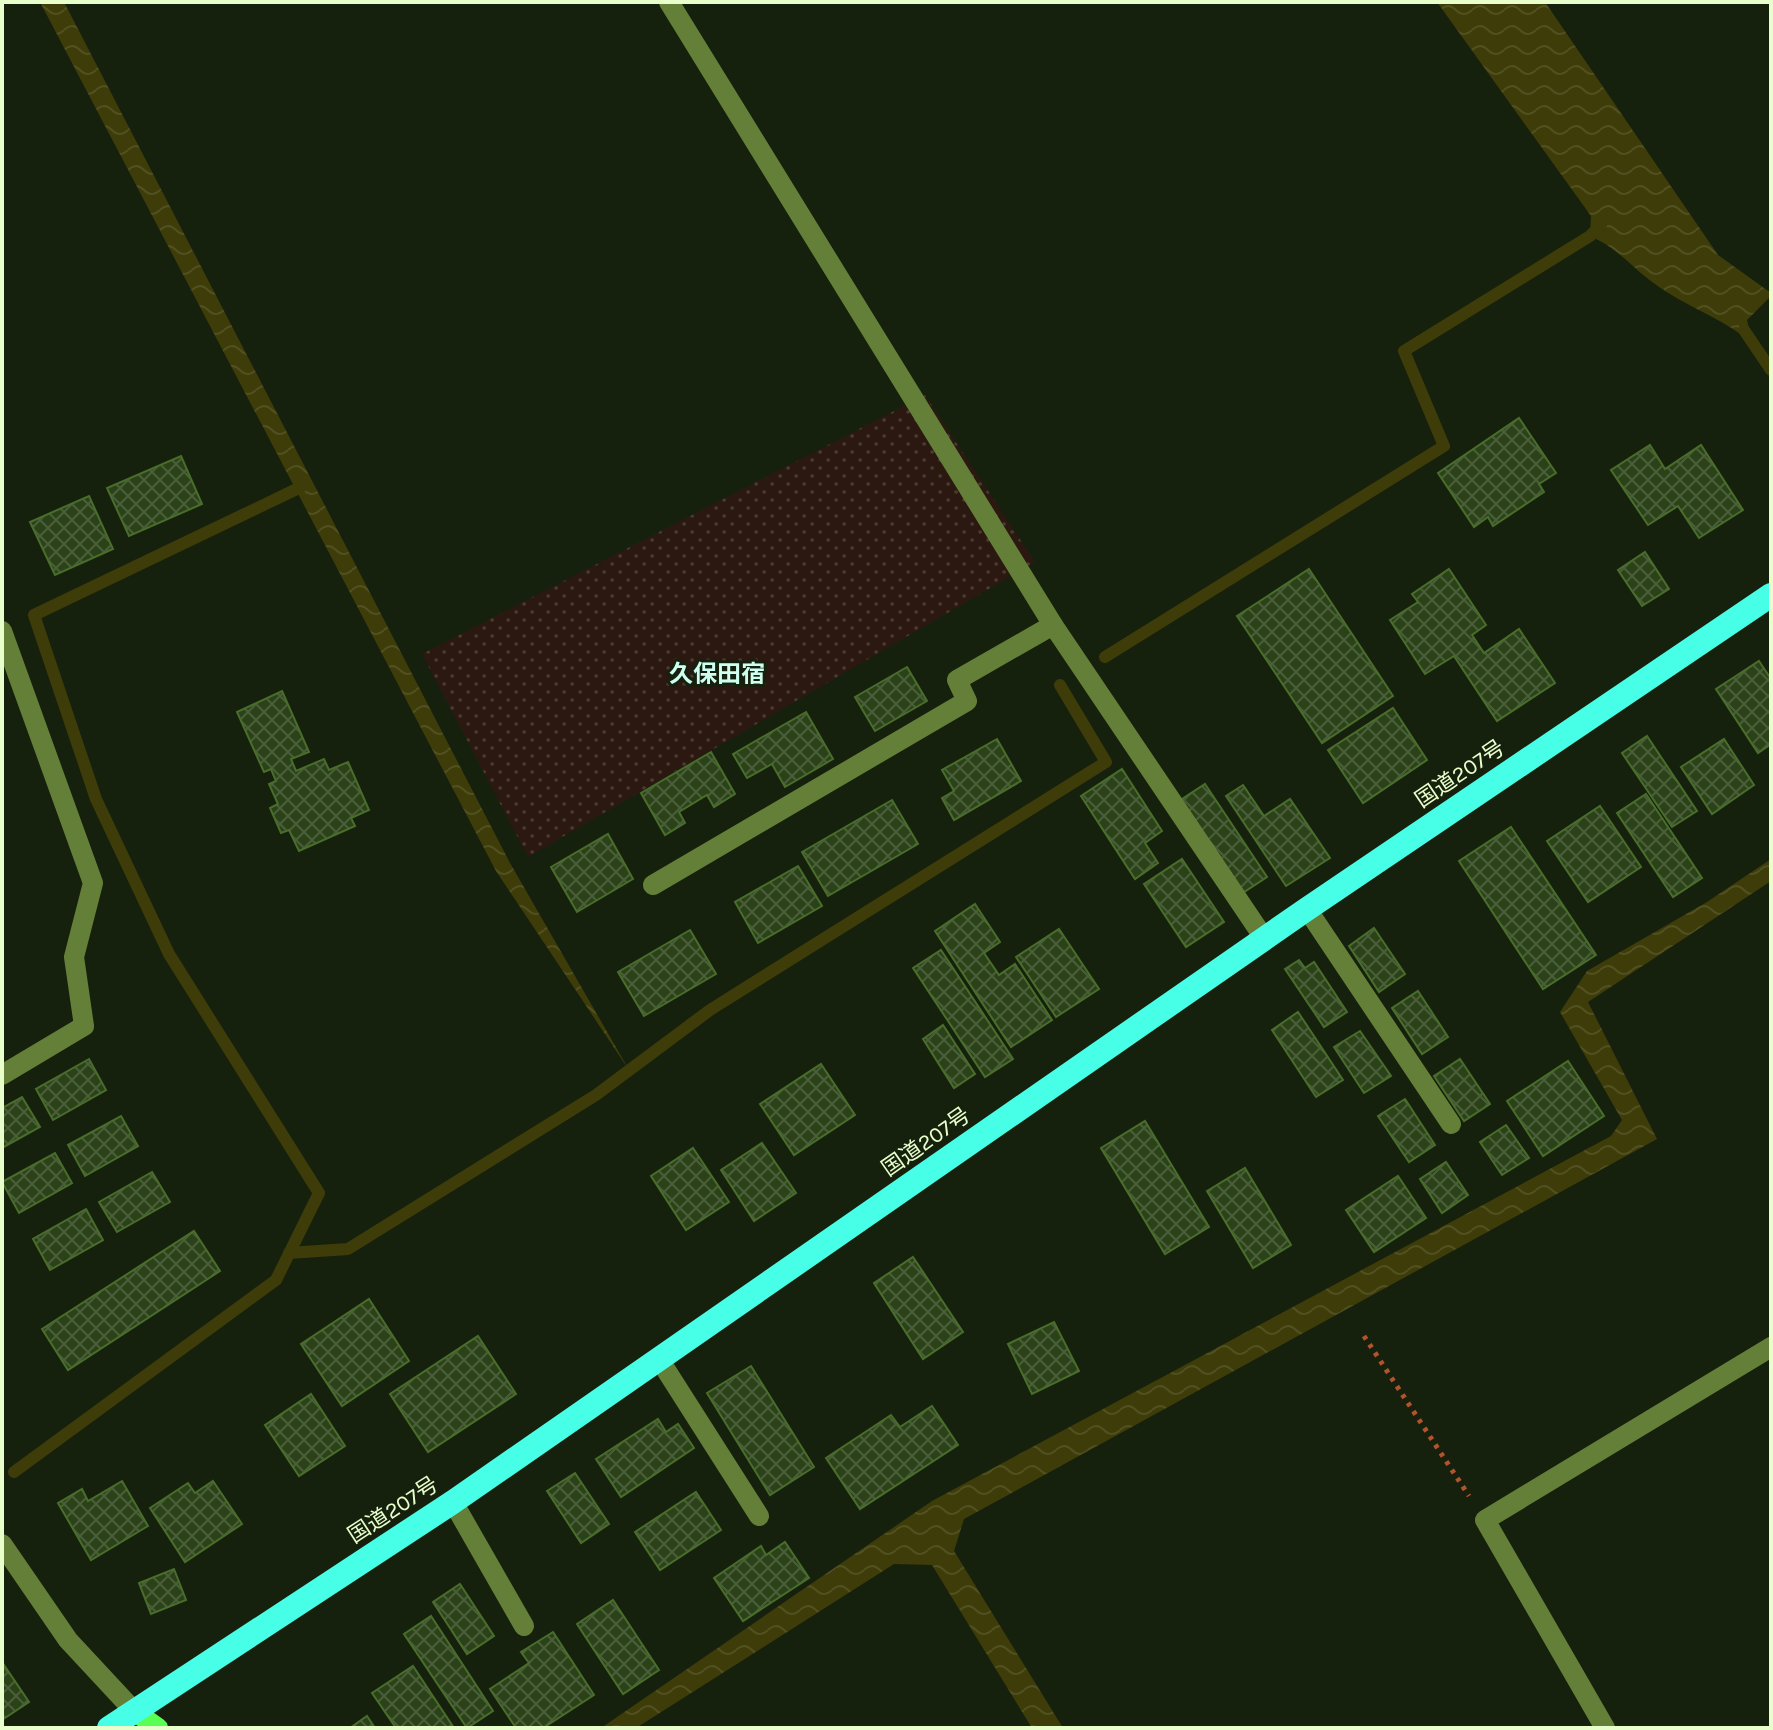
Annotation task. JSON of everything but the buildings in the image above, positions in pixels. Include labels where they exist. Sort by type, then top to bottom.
[{"type":"highway","name":"国道207号","points":[[109,1728],[453,1502],[1264,938],[1771,595]]},
{"type":"main road","points":[[134,1711],[158,1728]]},
{"type":"street","points":[[669,2],[1053,625],[1264,938]]},
{"type":"street","points":[[653,885],[967,701],[957,680],[1053,625]]},
{"type":"street","points":[[2,631],[93,883],[74,957],[84,1026],[2,1075]]},
{"type":"street","points":[[1307,909],[1451,1124]]},
{"type":"street","points":[[1605,1728],[1485,1520],[1771,1347]]},
{"type":"street","points":[[659,1359],[759,1516]]},
{"type":"street","points":[[453,1502],[524,1626]]},
{"type":"street","points":[[2,1544],[68,1640],[134,1711]]},
{"type":"path","points":[[1364,1336],[1485,1520]]},
{"type":"shaded area","points":[[925,395],[1035,562],[528,857],[422,654]]},
{"type":"water","points":[[40,2],[64,2],[510,863],[629,1070],[496,871]]},
{"type":"water","points":[[1437,2],[1545,2],[1718,255],[1771,293],[1747,320],[1752,343],[1729,326],[1667,292],[1609,246],[1590,236],[1591,216]]},
{"type":"water","points":[[1771,859],[1771,881],[1588,1002],[1657,1139],[964,1519],[954,1551],[1063,1728],[1032,1728],[932,1565],[894,1564],[636,1728],[601,1728],[932,1501],[1611,1136],[1622,1120],[1560,1012],[1587,971],[1707,902]]},
{"type":"waterway","points":[[1105,657],[1444,446],[1404,351],[1590,236],[1601,225]]},
{"type":"waterway","points":[[1744,330],[1771,370]]},
{"type":"waterway","points":[[14,1472],[276,1280],[319,1193],[169,954],[96,799],[34,615],[301,487]]},
{"type":"waterway","points":[[289,1253],[348,1249],[596,1095],[710,1010],[1106,762],[1060,685]]},
{"type":"district","name":"久保田宿","points":[[717,674]]}]
